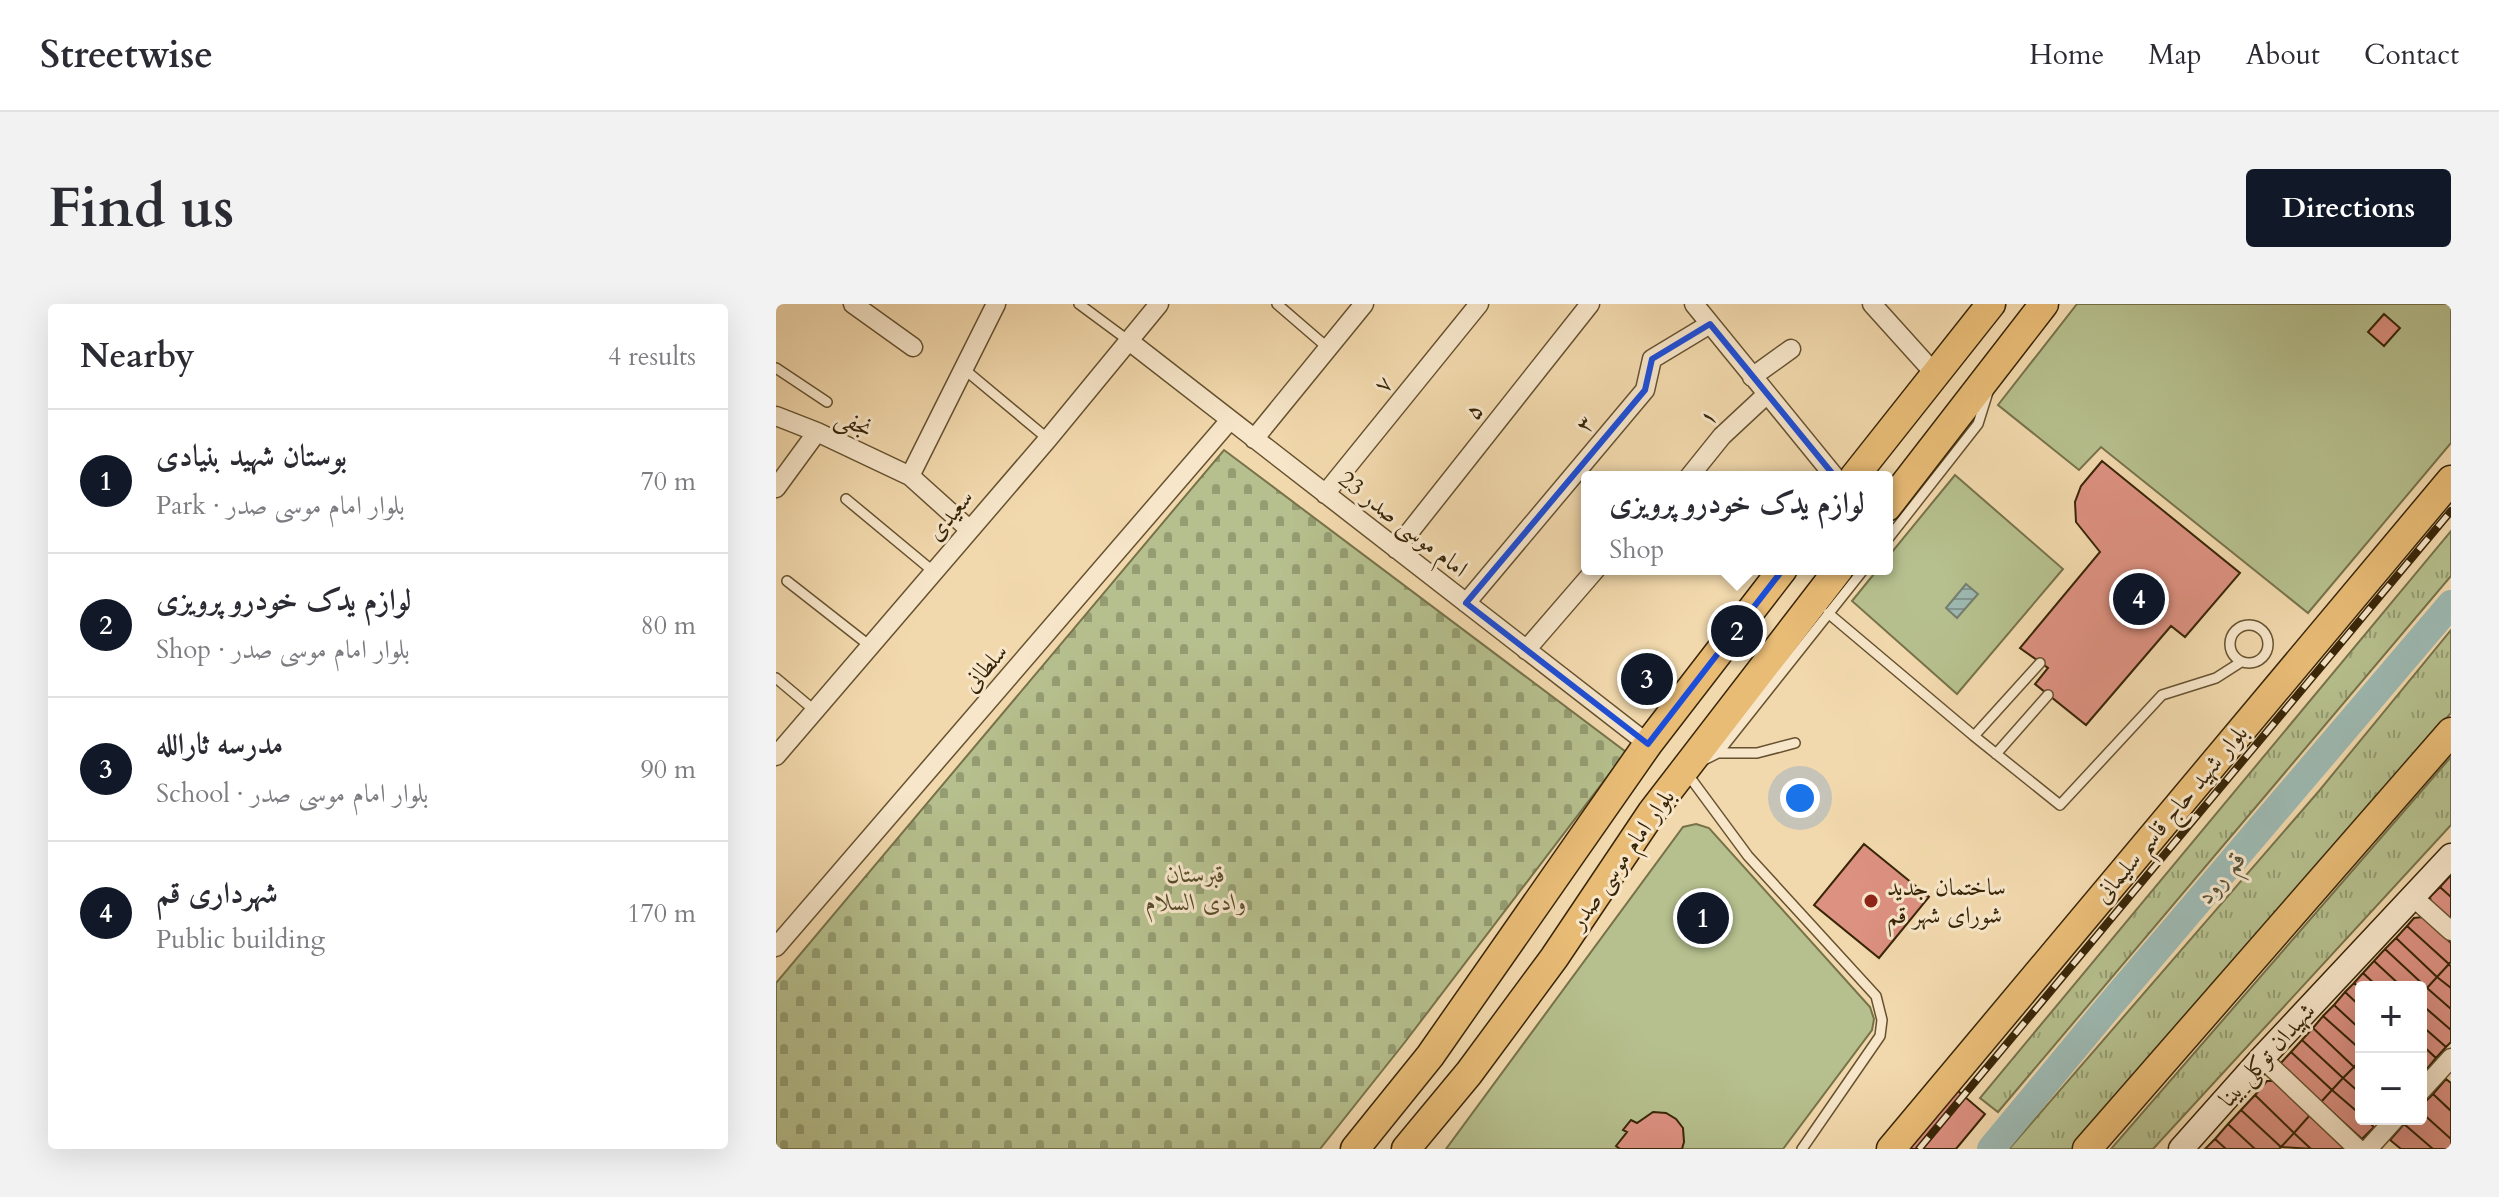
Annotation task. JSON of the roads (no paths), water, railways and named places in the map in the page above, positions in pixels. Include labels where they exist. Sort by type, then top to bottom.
[{"type":"main road","points":[[1893,499],[2044,304]]},
{"type":"main road","points":[[1859,471],[1936,375],[1979,309]]},
{"type":"main road","name":"بلوار شهید حاج قاسم سلیمانی","points":[[1891,1149],[2451,480]]},
{"type":"main road","name":"بلوار امام موسی صدر","points":[[1355,1149],[1430,1056],[1648,744],[1778,575]]},
{"type":"main road","name":"بلوار امام موسی صدر","points":[[1406,1149],[1469,1073],[1652,812],[1834,575]]},
{"type":"main road","points":[[2087,1149],[2451,732]]},
{"type":"main road","name":"شهیدان توکلی بینا","points":[[2181,1149],[2451,856]]},
{"type":"street","points":[[853,304],[913,347]]},
{"type":"street","points":[[910,476],[996,304]]},
{"type":"street","name":"سعیدی","points":[[776,756],[1048,439],[1159,304]]},
{"type":"street","points":[[1254,439],[1364,304]]},
{"type":"street","name":"۷","points":[[1325,494],[1479,304]]},
{"type":"street","name":"۵","points":[[1396,549],[1590,304]]},
{"type":"street","points":[[1694,304],[1830,471]]},
{"type":"street","points":[[1872,304],[1936,375]]},
{"type":"street","name":"۳","points":[[1466,603],[1645,390],[1652,359],[1710,324]]},
{"type":"street","name":"امام موسی صدر 23","points":[[1129,341],[1648,744]]},
{"type":"street","points":[[1752,377],[1791,349]]},
{"type":"street","name":"۱","points":[[1694,471],[1722,436],[1766,395]]},
{"type":"street","name":"نجفی","points":[[776,416],[910,476],[970,530]]},
{"type":"street","name":"سلطانی","points":[[776,947],[1230,420]]},
{"type":"street","points":[[776,488],[817,432]]},
{"type":"street","points":[[1526,650],[1591,575]]},
{"type":"street","points":[[2413,897],[2451,931]]},
{"type":"street","points":[[2262,1058],[2358,1149]]},
{"type":"street","points":[[2427,1084],[2451,1058]]},
{"type":"street","points":[[2368,1149],[2390,1125]]},
{"type":"lane","points":[[1079,304],[1129,341]]},
{"type":"lane","points":[[1277,304],[1328,348]]},
{"type":"lane","points":[[776,368],[827,402]]},
{"type":"lane","points":[[964,369],[1048,439]]},
{"type":"lane","points":[[1893,532],[1978,424],[1988,398],[1990,373]]},
{"type":"lane","points":[[846,499],[934,572]]},
{"type":"lane","points":[[1802,1149],[1880,1036],[1882,1020],[1876,996],[1748,856],[1684,770],[1718,753],[1859,575]]},
{"type":"lane","points":[[787,581],[870,646]]},
{"type":"lane","points":[[1828,613],[1996,754],[2063,805],[2162,695],[2215,679],[2241,662],[2258,661],[2266,652],[2266,634],[2256,626],[2243,626],[2233,633],[2230,646],[2235,658],[2241,662]]},
{"type":"lane","points":[[1974,736],[2040,663]]},
{"type":"lane","points":[[776,678],[814,710]]},
{"type":"lane","points":[[1996,754],[2048,695]]},
{"type":"lane","points":[[1718,753],[1757,753],[1795,743]]},
{"type":"water","points":[[1966,584],[1978,594],[1957,618],[1946,608]]},
{"type":"waterway","name":"قم رود","points":[[1991,1149],[2451,604]]},
{"type":"railway","points":[[1919,1149],[2451,511]]},
{"type":"place","name":"شهرداری قم","points":[[2139,599]]},
{"type":"place","name":"لوازم یدک خودرو پرویزی","points":[[1737,631]]},
{"type":"place","name":"مدرسه ثارالله","points":[[1647,679]]},
{"type":"place","name":"ساختمان جدید شورای شهر قم","points":[[1871,901]]},
{"type":"place","name":"بوستان شهید بنیادی","points":[[1703,918]]},
{"type":"park label","name":"قبرستان وادی السلام","points":[[1196,888]]}]
